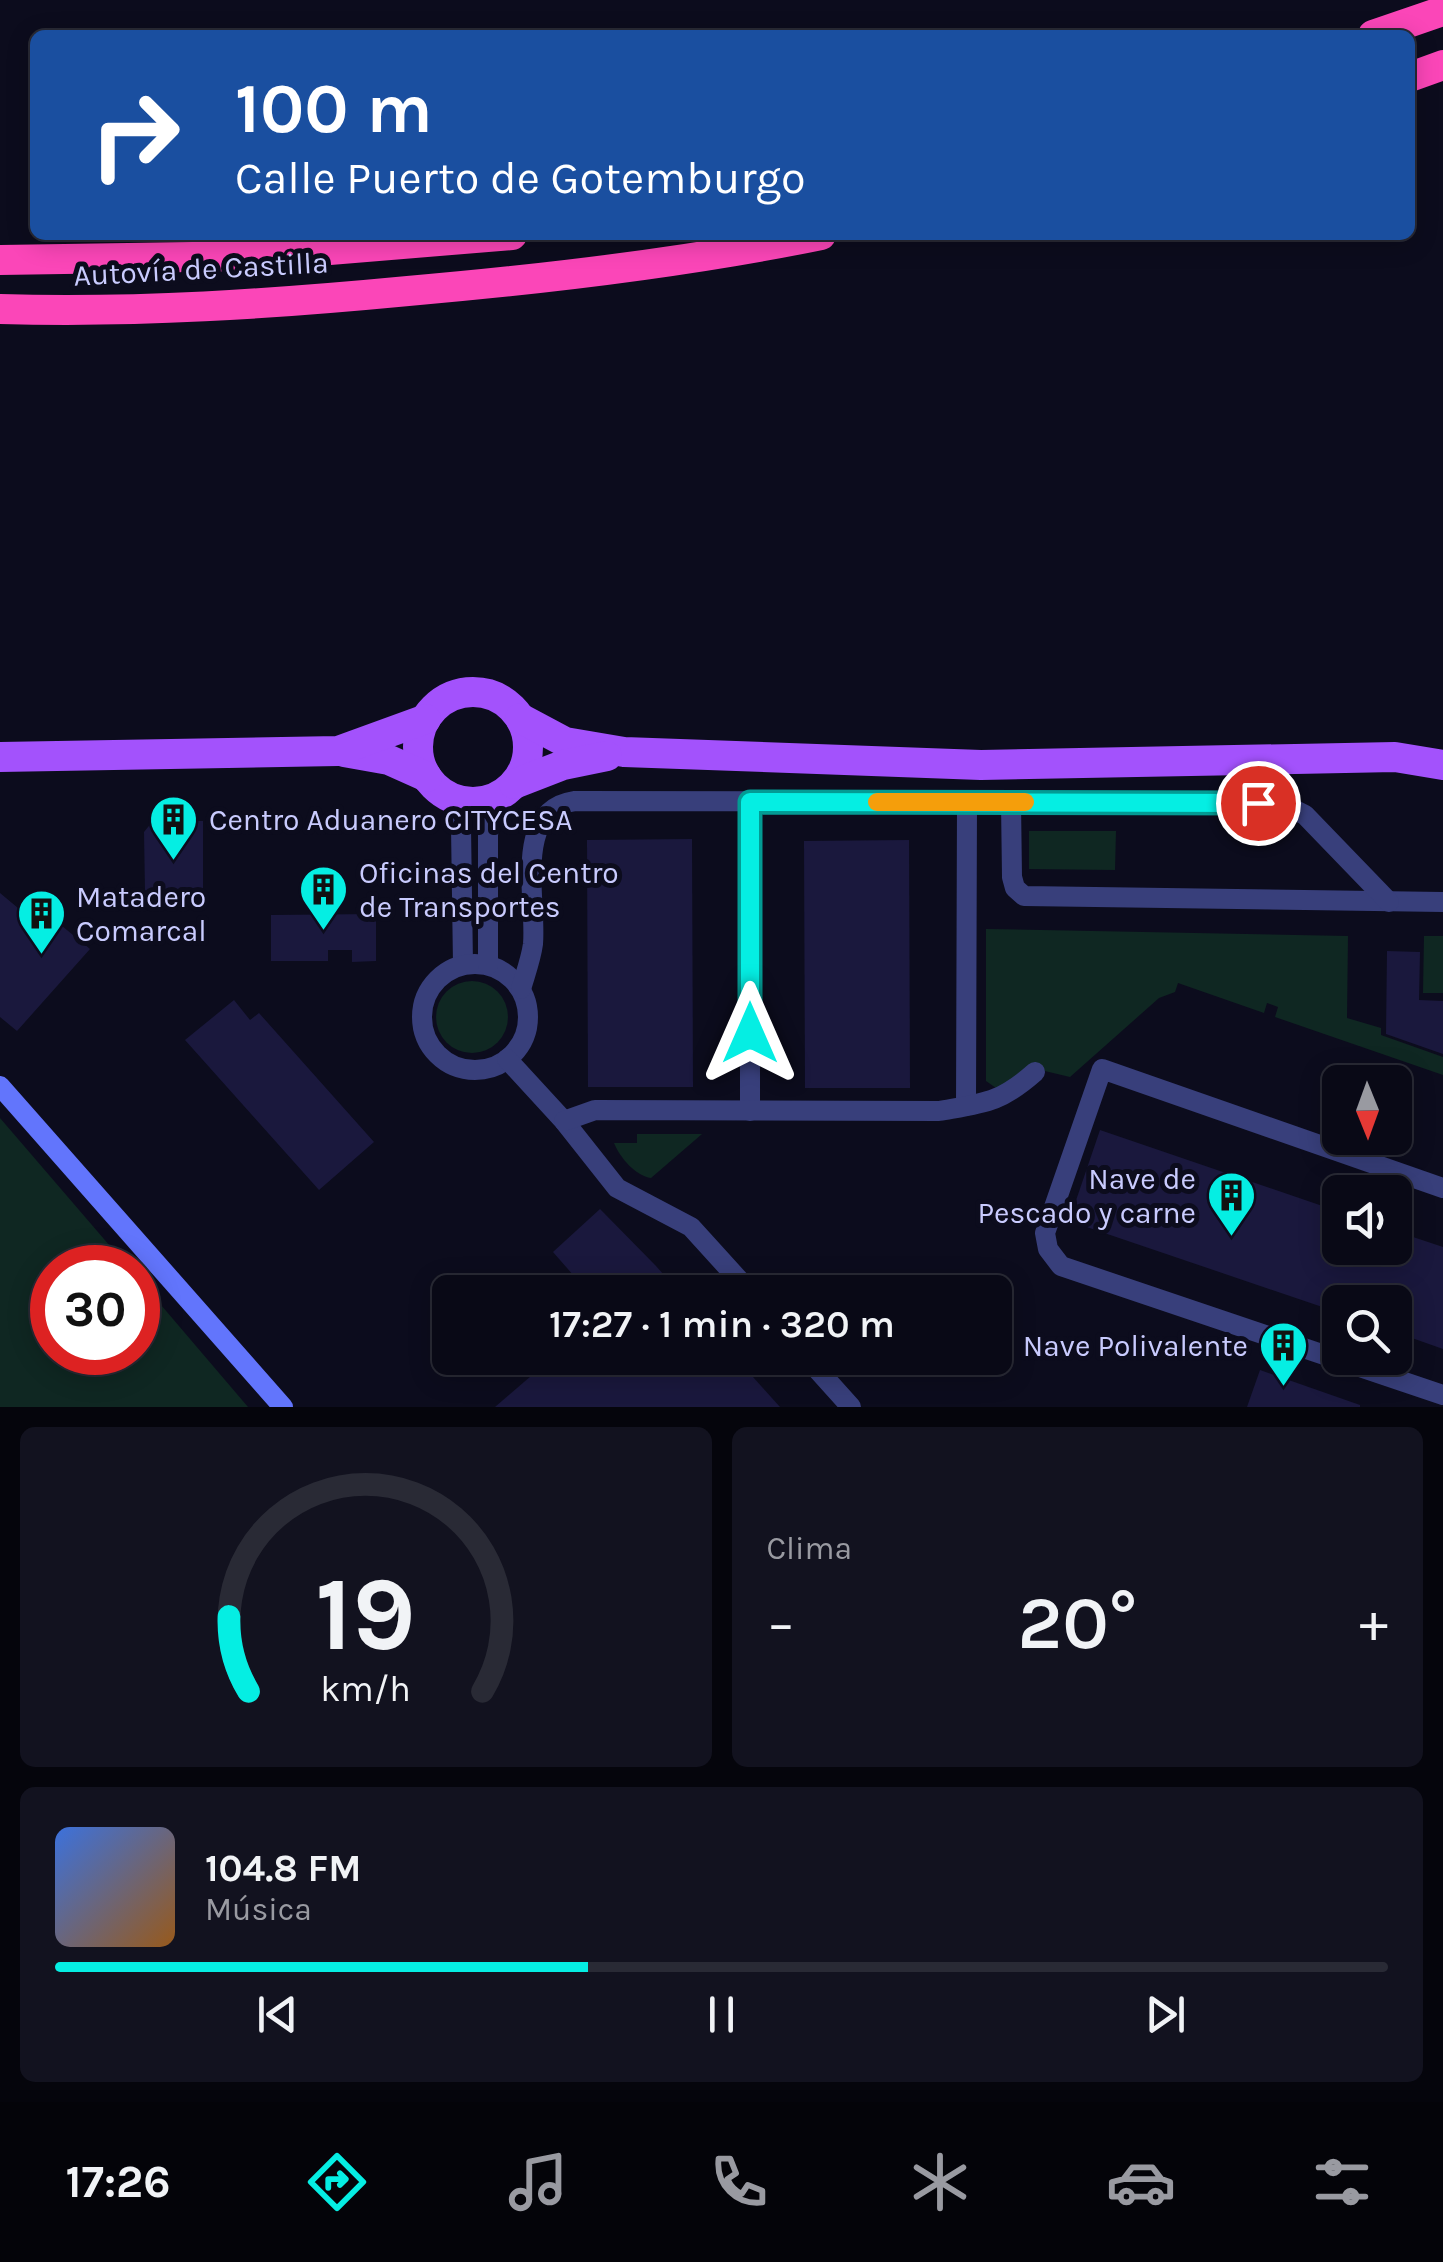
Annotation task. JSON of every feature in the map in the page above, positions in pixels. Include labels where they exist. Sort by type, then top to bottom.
[{"type":"highway","points":[[1388,30],[1443,11]]},
{"type":"highway","points":[[1415,75],[1443,66]]},
{"type":"highway","name":"Autovía de Castilla","points":[[0,260],[258,256],[452,240]]},
{"type":"highway","name":"Autovía de Castilla","points":[[0,309],[127,312],[265,304],[528,280],[796,240]]},
{"type":"highway","points":[[0,320],[127,312]]},
{"type":"main road","points":[[426,777],[419,758],[418,738],[426,719],[441,702],[461,693],[504,702],[520,718],[566,742],[624,752],[981,766],[1395,758],[1443,765]]},
{"type":"main road","points":[[505,791],[526,764],[528,740],[520,718]]},
{"type":"main road","points":[[338,751],[426,719]]},
{"type":"main road","points":[[1395,758],[1443,745]]},
{"type":"main road","points":[[0,757],[338,751],[389,760],[426,777],[452,798],[474,802],[563,765],[624,752]]},
{"type":"street","points":[[488,966],[488,834],[505,791]]},
{"type":"street","points":[[452,798],[461,828],[462,965]]},
{"type":"street","points":[[520,990],[532,946],[535,833],[546,813],[575,800],[1278,802],[1292,806],[1389,902]]},
{"type":"street","points":[[750,802],[750,1111]]},
{"type":"street","points":[[966,1106],[967,802]]},
{"type":"street","points":[[1011,802],[1012,877],[1015,888],[1024,896],[1443,902]]},
{"type":"street","points":[[462,965],[488,966],[501,970],[520,990],[528,1008],[527,1027],[520,1045],[507,1059],[473,1070],[454,1066],[438,1056],[427,1040],[422,1022],[423,1003],[431,986],[445,973],[462,965]]},
{"type":"street","points":[[507,1059],[564,1121],[616,1188],[667,1211],[691,1227],[735,1275]]},
{"type":"street","points":[[1443,1188],[1102,1069],[1046,1233],[1048,1249],[1061,1266],[1443,1395]]},
{"type":"street","points":[[564,1121],[595,1110],[939,1111],[1010,1094],[1035,1072]]},
{"type":"street","points":[[0,1086],[283,1407]]},
{"type":"street","points":[[823,1375],[852,1407]]},
{"type":"green space","points":[[1029,831],[1116,831],[1115,870],[1029,869]]},
{"type":"green space","points":[[986,929],[1348,936],[1347,1018],[1381,1028],[1381,1035],[1443,1057],[1443,1075],[1275,1017],[1278,1007],[1267,1003],[1264,1013],[1178,983],[1175,992],[1159,998],[1070,1077],[1028,1067],[1006,1086],[996,1088],[986,1081]]},
{"type":"green space","points":[[1424,936],[1443,936],[1443,993],[1423,993]]},
{"type":"green space","points":[[472,981],[486,983],[498,991],[506,1003],[506,1031],[498,1043],[486,1051],[472,1053],[458,1051],[446,1043],[438,1031],[436,1017],[438,1003],[446,991],[458,983]]},
{"type":"green space","points":[[0,1118],[109,1245],[30,1245],[30,1375],[160,1375],[160,1304],[248,1407],[0,1407]]},
{"type":"green space","points":[[637,1134],[702,1134],[651,1178],[629,1165],[614,1143],[637,1143]]},
{"type":"building","name":"Centro Aduanero CITYCESA","points":[[153,821],[203,821],[203,892],[145,892],[144,832]]},
{"type":"building","points":[[692,839],[693,1087],[588,1087],[587,840]]},
{"type":"building","points":[[909,840],[910,1088],[805,1088],[804,841]]},
{"type":"building","name":"Matadero Comarcal","points":[[0,893],[36,923],[45,912],[90,949],[17,1031],[0,1017]]},
{"type":"building","name":"Oficinas del Centro de Transportes","points":[[376,914],[376,961],[352,962],[352,950],[328,950],[328,961],[271,961],[271,915]]},
{"type":"building","points":[[1387,951],[1420,952],[1419,1000],[1443,1001],[1443,1054],[1386,1034]]},
{"type":"building","points":[[234,1000],[250,1020],[259,1013],[374,1142],[319,1190],[185,1040]]},
{"type":"building","name":"Nave de Pescado y carne","points":[[1100,1130],[1322,1206],[1322,1265],[1412,1265],[1412,1237],[1443,1247],[1443,1349],[1412,1338],[1412,1285],[1322,1285],[1322,1307],[1069,1221]]},
{"type":"building","points":[[600,1209],[664,1275],[573,1275],[553,1252]]},
{"type":"building","name":"Nave Polivalente","points":[[1260,1370],[1360,1405],[1360,1407],[1247,1407]]},
{"type":"building","points":[[532,1375],[751,1375],[780,1407],[495,1407]]},
{"type":"slow traffic","points":[[877,802],[1025,802]]},
{"type":"place","name":"Centro Aduanero CITYCESA","points":[[174,862]]},
{"type":"place","name":"Oficinas del Centro de Transportes","points":[[324,932]]},
{"type":"place","name":"Matadero Comarcal","points":[[41,956]]},
{"type":"place","name":"Nave de Pescado y carne","points":[[1231,1238]]},
{"type":"place","name":"Nave Polivalente","points":[[1283,1388]]},
{"type":"route","points":[[750,1033],[750,802],[1258,803]]}]
